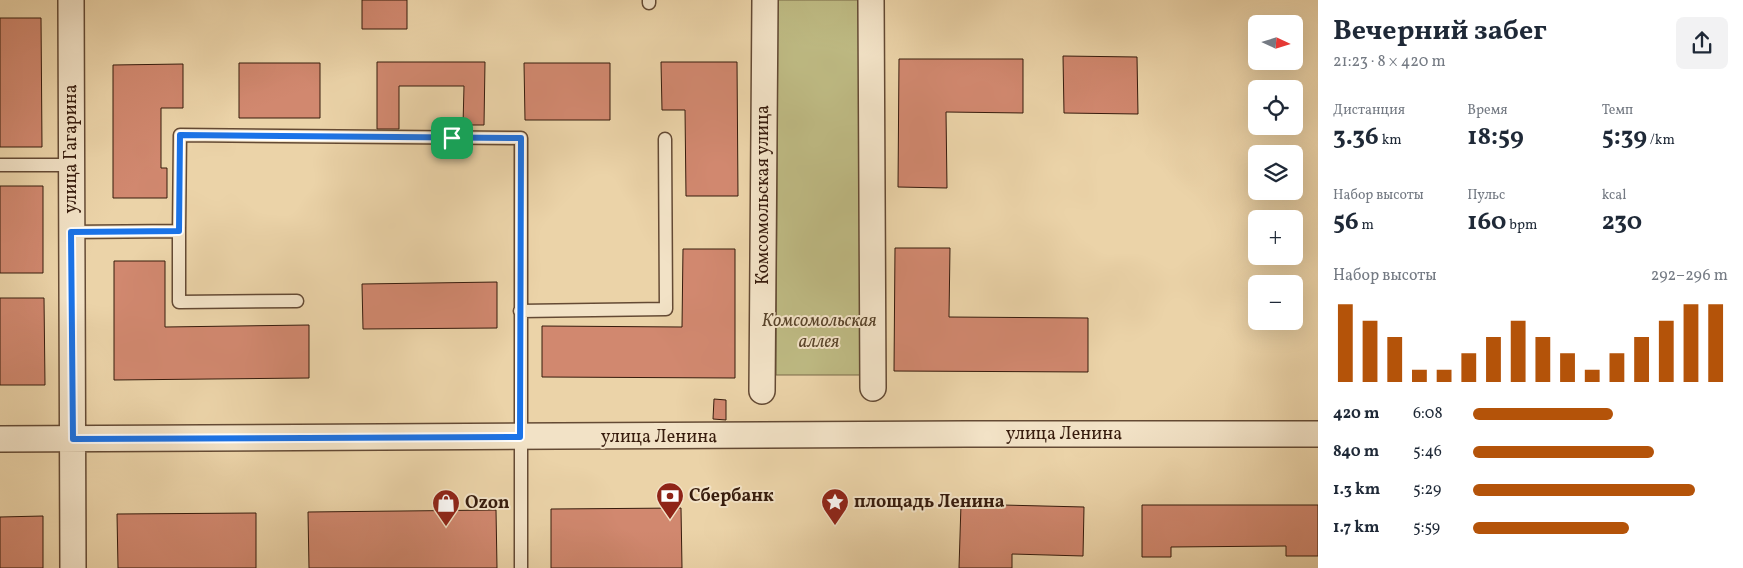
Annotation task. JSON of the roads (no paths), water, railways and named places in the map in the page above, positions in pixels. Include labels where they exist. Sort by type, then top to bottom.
[{"type":"street","name":"улица Гагарина","points":[[71,0],[73,568]]},
{"type":"street","name":"Комсомольская улица","points":[[762,391],[764,0]]},
{"type":"street","points":[[871,0],[873,388]]},
{"type":"street","name":"улица Ленина","points":[[0,439],[1318,434]]},
{"type":"lane","points":[[297,301],[178,302],[180,135],[521,138],[521,568]]},
{"type":"lane","points":[[520,311],[666,309],[665,139]]},
{"type":"lane","points":[[0,165],[71,165]]},
{"type":"lane","points":[[71,232],[179,231]]},
{"type":"place","name":"Сбербанк","points":[[670,520]]},
{"type":"place","name":"площадь Ленина","points":[[835,526]]},
{"type":"place","name":"Ozon","points":[[446,527]]},
{"type":"park label","name":"Комсомольская аллея","points":[[819,331]]}]
